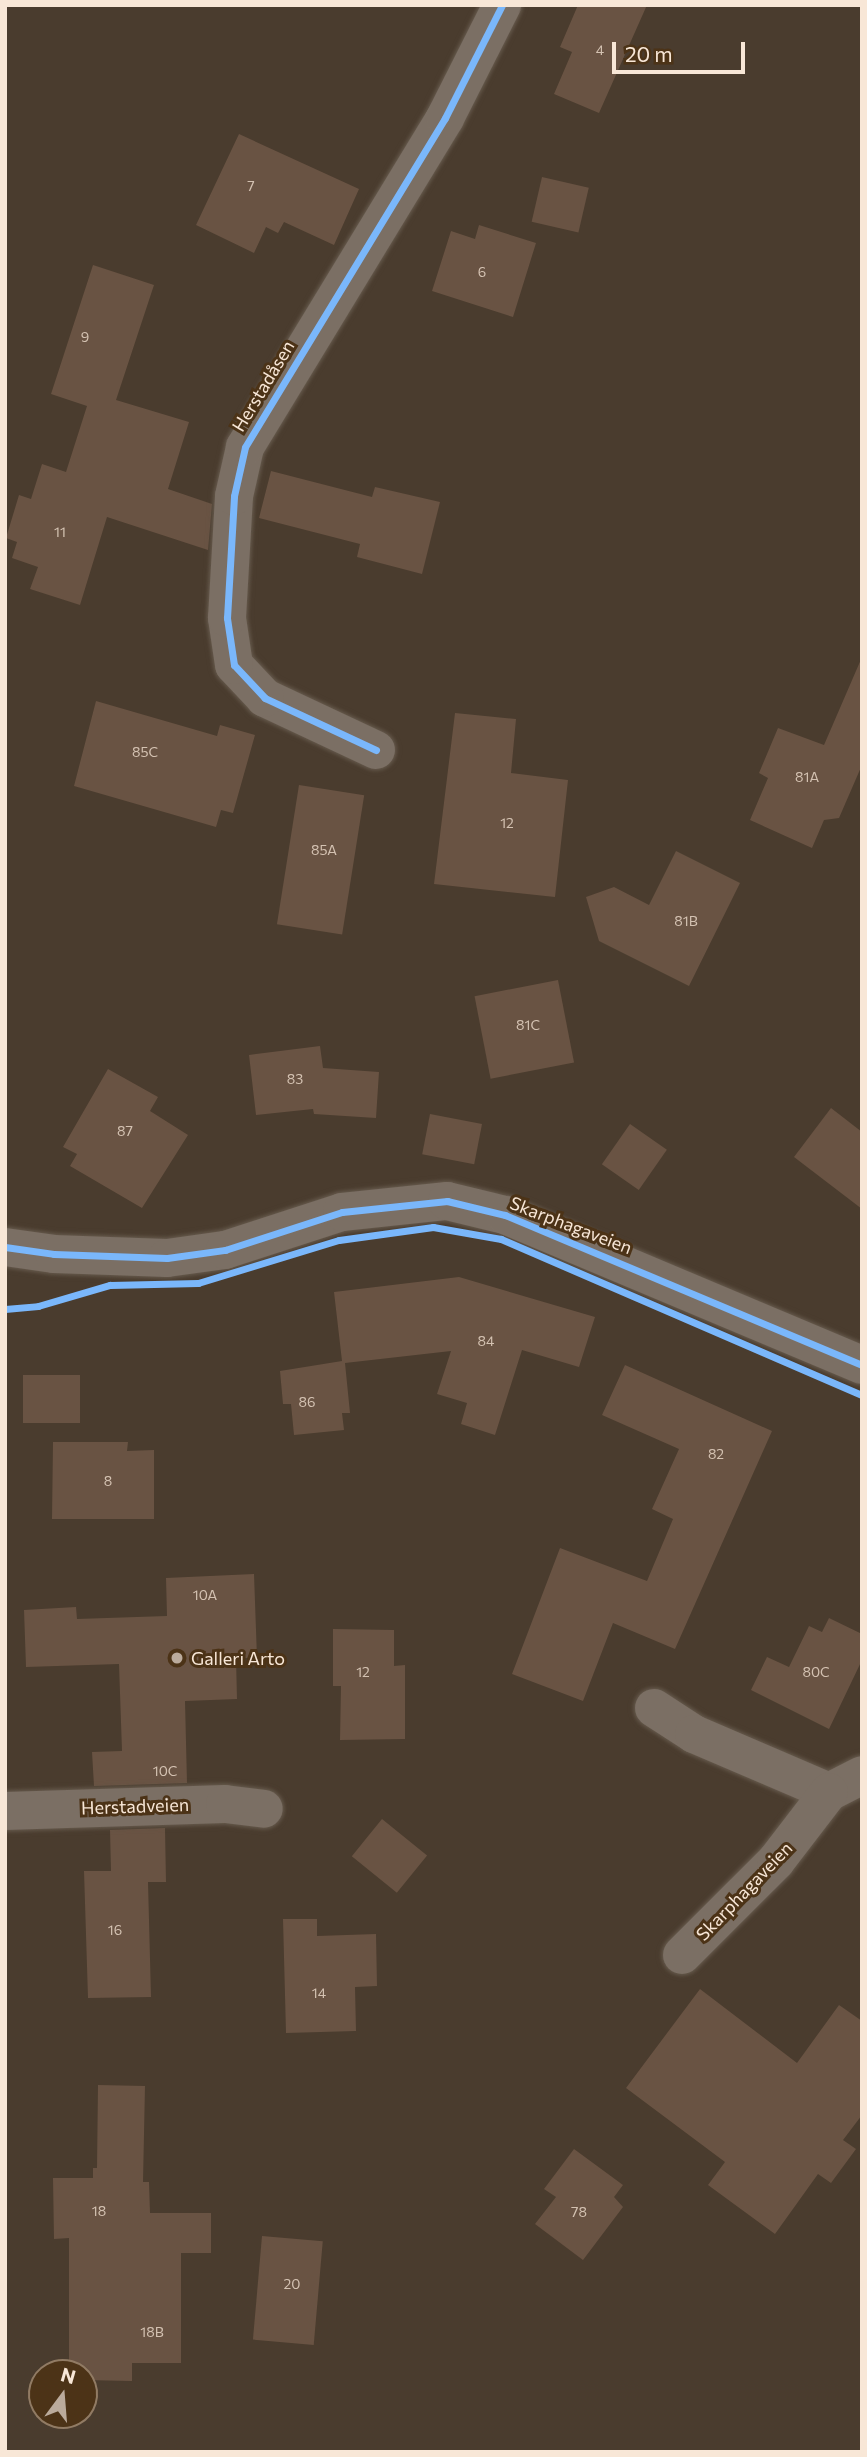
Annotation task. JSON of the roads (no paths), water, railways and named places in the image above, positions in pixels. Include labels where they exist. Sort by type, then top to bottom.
[{"type":"street","name":"Herstadåsen","points":[[376,750],[265,698],[234,665],[227,618],[234,496],[245,447],[445,118],[502,5]]},
{"type":"street","name":"Skarphagaveien","points":[[5,1247],[54,1254],[167,1258],[225,1250],[342,1212],[447,1201],[505,1215],[862,1365]]},
{"type":"street","name":"Skarphagaveien","points":[[654,1708],[694,1734],[846,1784],[776,1861],[682,1955]]},
{"type":"street","name":"Herstadveien","points":[[5,1811],[225,1804],[264,1809]]},
{"type":"place","name":"Galleri Arto","points":[[177,1658]]}]
